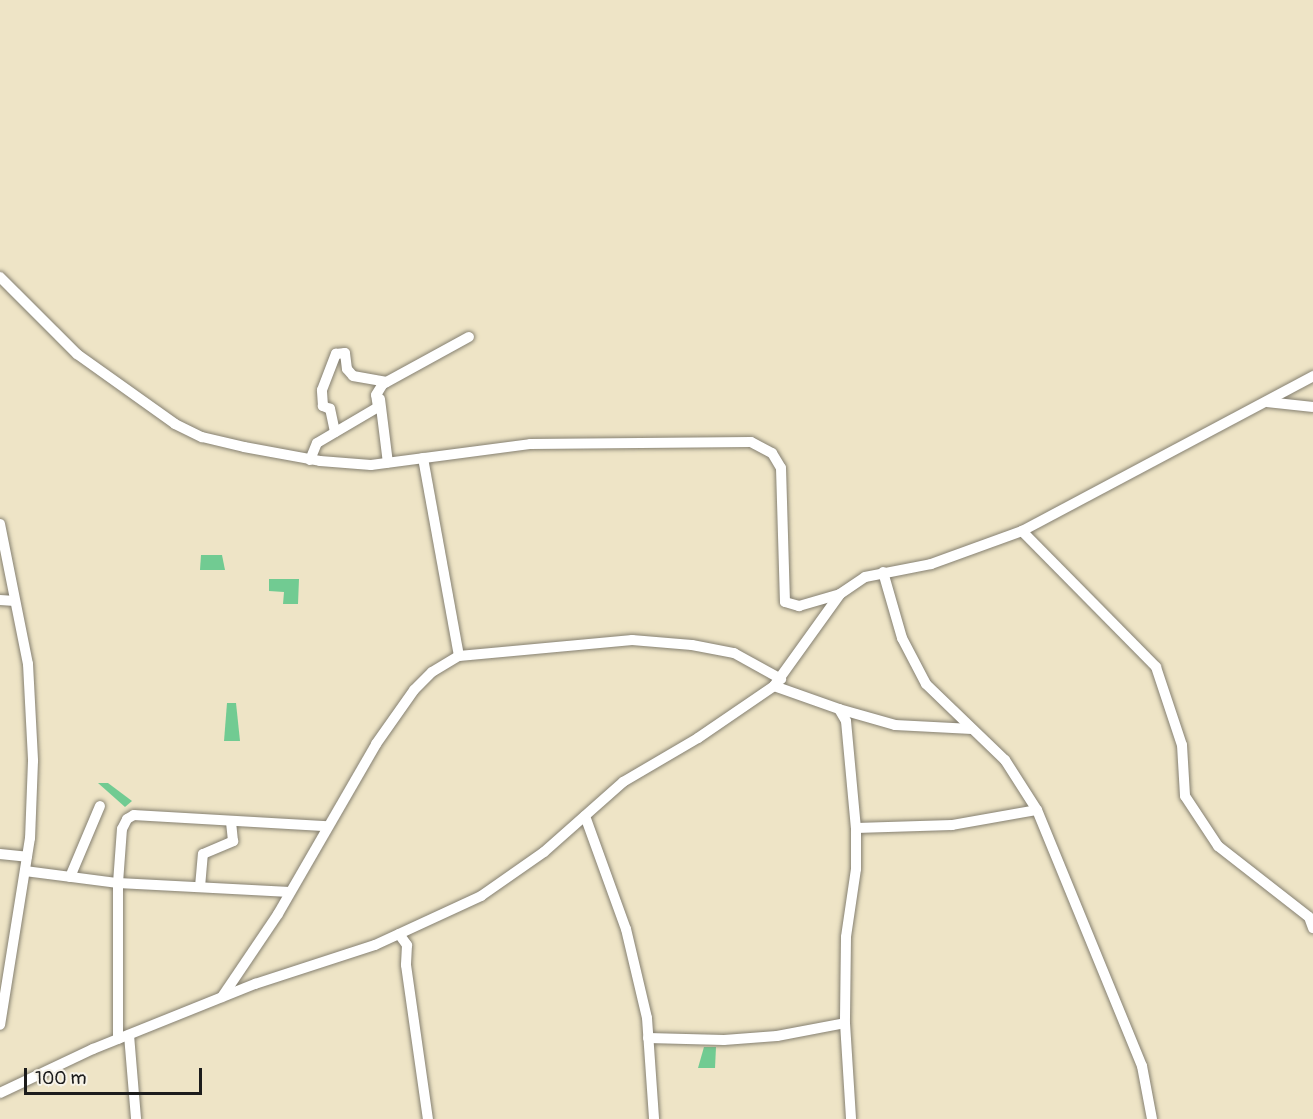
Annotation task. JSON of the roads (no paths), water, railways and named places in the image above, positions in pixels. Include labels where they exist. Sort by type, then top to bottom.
[{"type":"street","points":[[0,277],[78,354],[175,424],[202,437],[310,460],[388,463],[530,444],[751,442],[772,453],[781,468],[784,602],[798,606],[840,594],[865,577],[931,564],[1022,531],[1313,376]]},
{"type":"street","points":[[310,460],[317,443],[378,407],[383,386],[469,337]]},
{"type":"street","points":[[335,432],[330,409],[323,406],[322,390],[336,354],[345,353],[347,369],[353,376],[383,386]]},
{"type":"street","points":[[383,386],[388,463]]},
{"type":"street","points":[[1267,402],[1313,407]]},
{"type":"street","points":[[423,458],[459,656]]},
{"type":"street","points":[[0,524],[27,664],[33,761],[27,857],[0,1025]]},
{"type":"street","points":[[1022,531],[1156,667],[1182,745],[1185,796],[1218,846],[1309,916],[1313,928]]},
{"type":"street","points":[[883,572],[902,638],[926,684],[1005,760],[1037,810],[1142,1066],[1152,1119]]},
{"type":"street","points":[[0,1093],[124,1037],[222,998],[399,934],[481,896],[544,852],[623,782],[698,738],[777,683],[840,594]]},
{"type":"street","points":[[0,600],[15,601]]},
{"type":"street","points":[[222,998],[290,892],[376,744],[414,690],[432,672],[459,656],[632,640],[662,642],[734,653],[777,683],[839,709],[906,727],[972,729]]},
{"type":"street","points":[[839,709],[846,721],[856,828],[856,869],[846,937],[845,1023],[851,1119]]},
{"type":"street","points":[[70,877],[100,806]]},
{"type":"street","points":[[856,828],[952,825],[1037,810]]},
{"type":"street","points":[[136,1119],[124,1037],[118,883],[122,829],[134,815],[327,826]]},
{"type":"street","points":[[585,816],[626,929],[648,1038],[654,1119]]},
{"type":"street","points":[[200,887],[203,854],[233,841],[231,821]]},
{"type":"street","points":[[0,854],[27,857]]},
{"type":"street","points":[[25,871],[118,883],[290,892]]},
{"type":"street","points":[[399,934],[407,945],[407,976],[429,1119]]},
{"type":"street","points":[[648,1038],[766,1037],[845,1023]]}]
